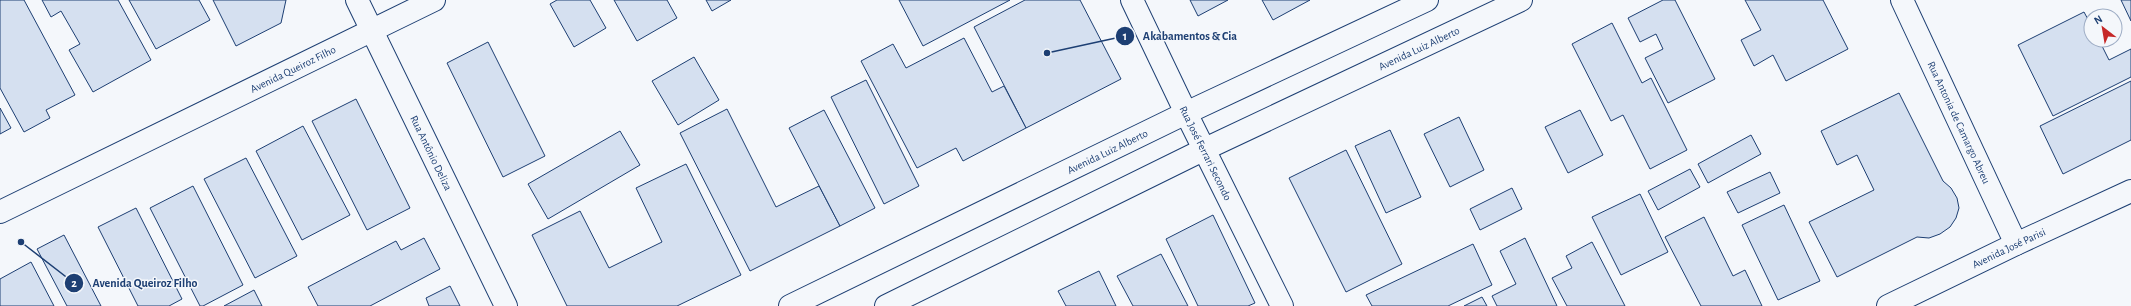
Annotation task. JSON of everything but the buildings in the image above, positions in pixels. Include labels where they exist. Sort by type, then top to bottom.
[{"type":"street","name":"Rua Antônio Deliza","points":[[357,0],[506,306]]},
{"type":"street","name":"Avenida Queiroz Filho","points":[[0,212],[434,0]]},
{"type":"street","name":"Rua José Ferrari Secondo","points":[[1132,0],[1186,113],[1282,306]]},
{"type":"street","name":"Avenida Luiz Alberto","points":[[790,306],[1186,113],[1427,0]]},
{"type":"street","name":"Avenida Luiz Alberto","points":[[886,306],[1205,150],[1521,0]]},
{"type":"street","name":"Rua Antonia de Camargo Abreu","points":[[1902,0],[2016,244]]},
{"type":"street","name":"Avenida José Parisi","points":[[1888,306],[2016,244],[2131,191]]},
{"type":"place","name":"Akabamentos & Cia","points":[[1047,53]]},
{"type":"place","name":"Avenida Queiroz Filho","points":[[21,242]]}]
